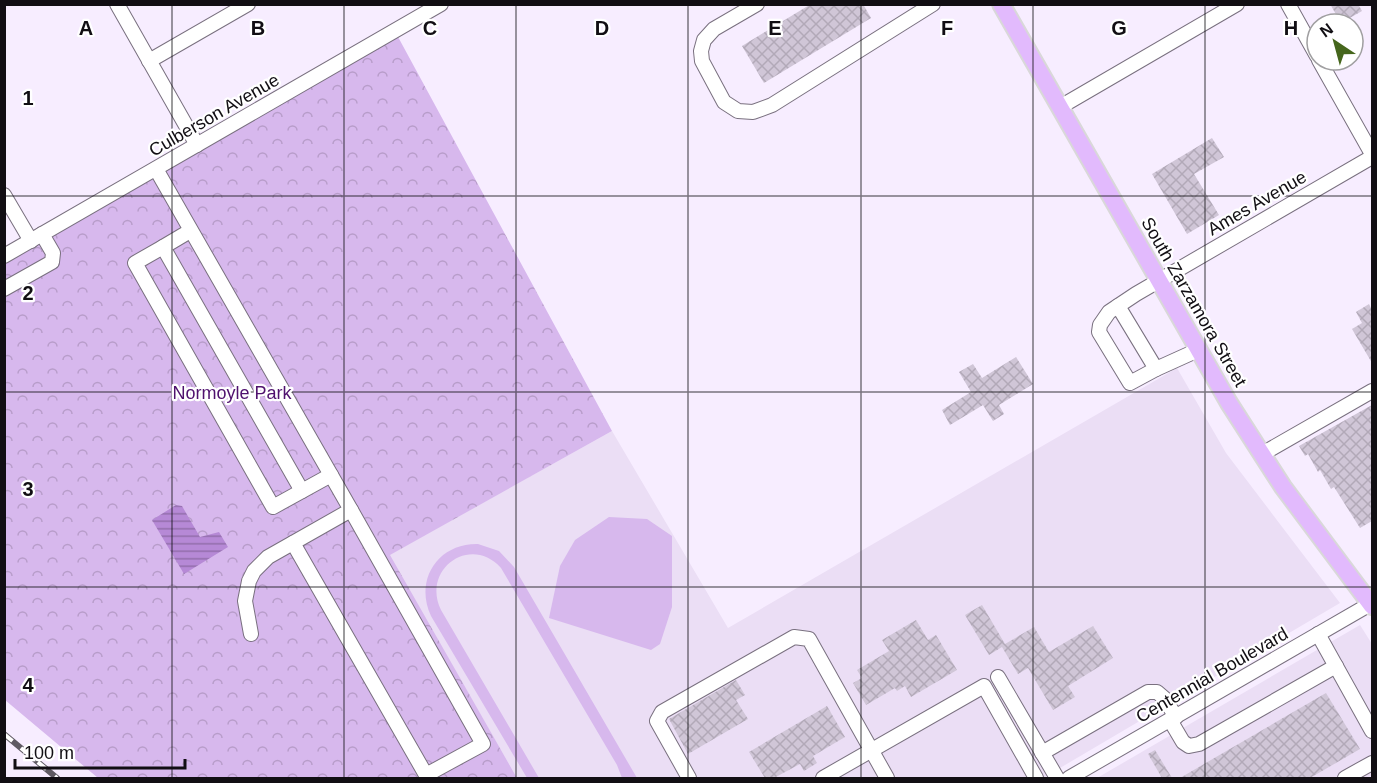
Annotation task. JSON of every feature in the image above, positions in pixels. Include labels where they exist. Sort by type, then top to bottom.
[{"type":"main road","name":"South Zarzamora Street","points":[[1001,4],[1229,403],[1283,487],[1372,604]]},
{"type":"street","points":[[117,4],[197,145]]},
{"type":"street","points":[[149,61],[248,4]]},
{"type":"street","name":"Culberson Avenue","points":[[4,256],[441,4]]},
{"type":"street","points":[[757,4],[714,29],[704,40],[701,51],[702,61],[724,102],[738,111],[753,112],[772,105],[933,4]]},
{"type":"street","points":[[1060,107],[1237,4]]},
{"type":"street","points":[[1288,4],[1305,34]]},
{"type":"street","points":[[1326,72],[1372,156]]},
{"type":"street","name":"Ames Avenue","points":[[1156,369],[1130,383],[1099,332],[1100,325],[1109,312],[1372,156]]},
{"type":"street","points":[[156,169],[483,744],[426,775],[293,543]]},
{"type":"street","points":[[4,195],[37,237],[53,253],[52,262],[4,289]]},
{"type":"street","points":[[190,231],[135,263],[273,507],[331,475]]},
{"type":"street","points":[[163,246],[302,491]]},
{"type":"street","points":[[1118,306],[1156,369],[1198,350]]},
{"type":"street","points":[[1262,454],[1372,391]]},
{"type":"street","points":[[251,634],[245,601],[249,581],[260,563],[351,510]]},
{"type":"street","name":"Centennial Boulevard","points":[[1068,778],[1372,604]]},
{"type":"street","points":[[1318,634],[1372,731]]},
{"type":"street","points":[[689,778],[657,722],[662,712],[794,637],[809,639],[887,778]]},
{"type":"street","points":[[1042,753],[1148,692],[1157,692],[1164,698],[1183,742],[1189,746],[1199,744],[1336,666]]},
{"type":"street","points":[[998,677],[1057,778]]},
{"type":"street","points":[[823,778],[984,686],[1036,778]]},
{"type":"street","points":[[1345,778],[1372,763]]},
{"type":"shaded area","points":[[1177,368],[1226,453],[1340,603],[1043,778],[517,778],[389,555],[612,431],[728,628]]},
{"type":"shaded area","points":[[176,505],[182,506],[200,537],[219,532],[228,547],[184,574],[152,520]]},
{"type":"shaded area","points":[[1360,625],[1372,644],[1372,778],[1097,778]]},
{"type":"green space","name":"Normoyle Park","points":[[397,35],[612,431],[390,555],[517,778],[98,778],[5,700],[5,264]]},
{"type":"green space","points":[[609,517],[647,519],[672,536],[672,607],[660,644],[651,650],[549,618],[560,566],[575,540]]},
{"type":"green space","points":[[478,544],[499,551],[514,567],[637,778],[622,778],[617,765],[501,568],[489,558],[476,554],[464,556],[452,561],[443,570],[438,581],[437,595],[441,610],[539,778],[527,778],[431,616],[426,603],[428,577],[433,566],[451,550],[464,545]]},
{"type":"building","points":[[811,4],[863,4],[871,18],[764,83],[742,46]]},
{"type":"building","points":[[1330,4],[1358,4],[1362,11],[1360,12],[1335,12]]},
{"type":"building","points":[[1212,138],[1224,157],[1194,174],[1219,215],[1187,234],[1152,174]]},
{"type":"building","points":[[1369,304],[1372,310],[1372,363],[1352,329],[1362,323],[1356,312]]},
{"type":"building","points":[[1016,357],[1033,384],[999,405],[1004,414],[993,421],[983,405],[950,425],[942,410],[971,392],[959,372],[973,364],[982,378]]},
{"type":"building","points":[[1372,405],[1372,521],[1360,528],[1334,487],[1331,489],[1320,470],[1318,472],[1308,454],[1305,456],[1299,446]]},
{"type":"building","points":[[982,605],[1005,644],[1034,627],[1049,652],[1093,626],[1113,658],[1068,686],[1075,697],[1053,710],[1028,668],[1018,674],[1002,647],[989,655],[965,615]]},
{"type":"building","points":[[916,620],[928,640],[936,635],[957,670],[911,697],[905,686],[897,691],[895,688],[866,705],[853,683],[862,678],[857,670],[889,651],[882,640]]},
{"type":"building","points":[[736,680],[745,695],[736,700],[748,719],[688,754],[669,719]]},
{"type":"building","points":[[1326,693],[1360,749],[1310,778],[1180,778]]},
{"type":"building","points":[[827,706],[845,737],[813,756],[817,763],[804,771],[800,764],[774,778],[765,778],[749,752]]},
{"type":"building","points":[[1155,750],[1172,778],[1162,778],[1148,754]]},
{"type":"railway","points":[[4,734],[57,778]]}]
